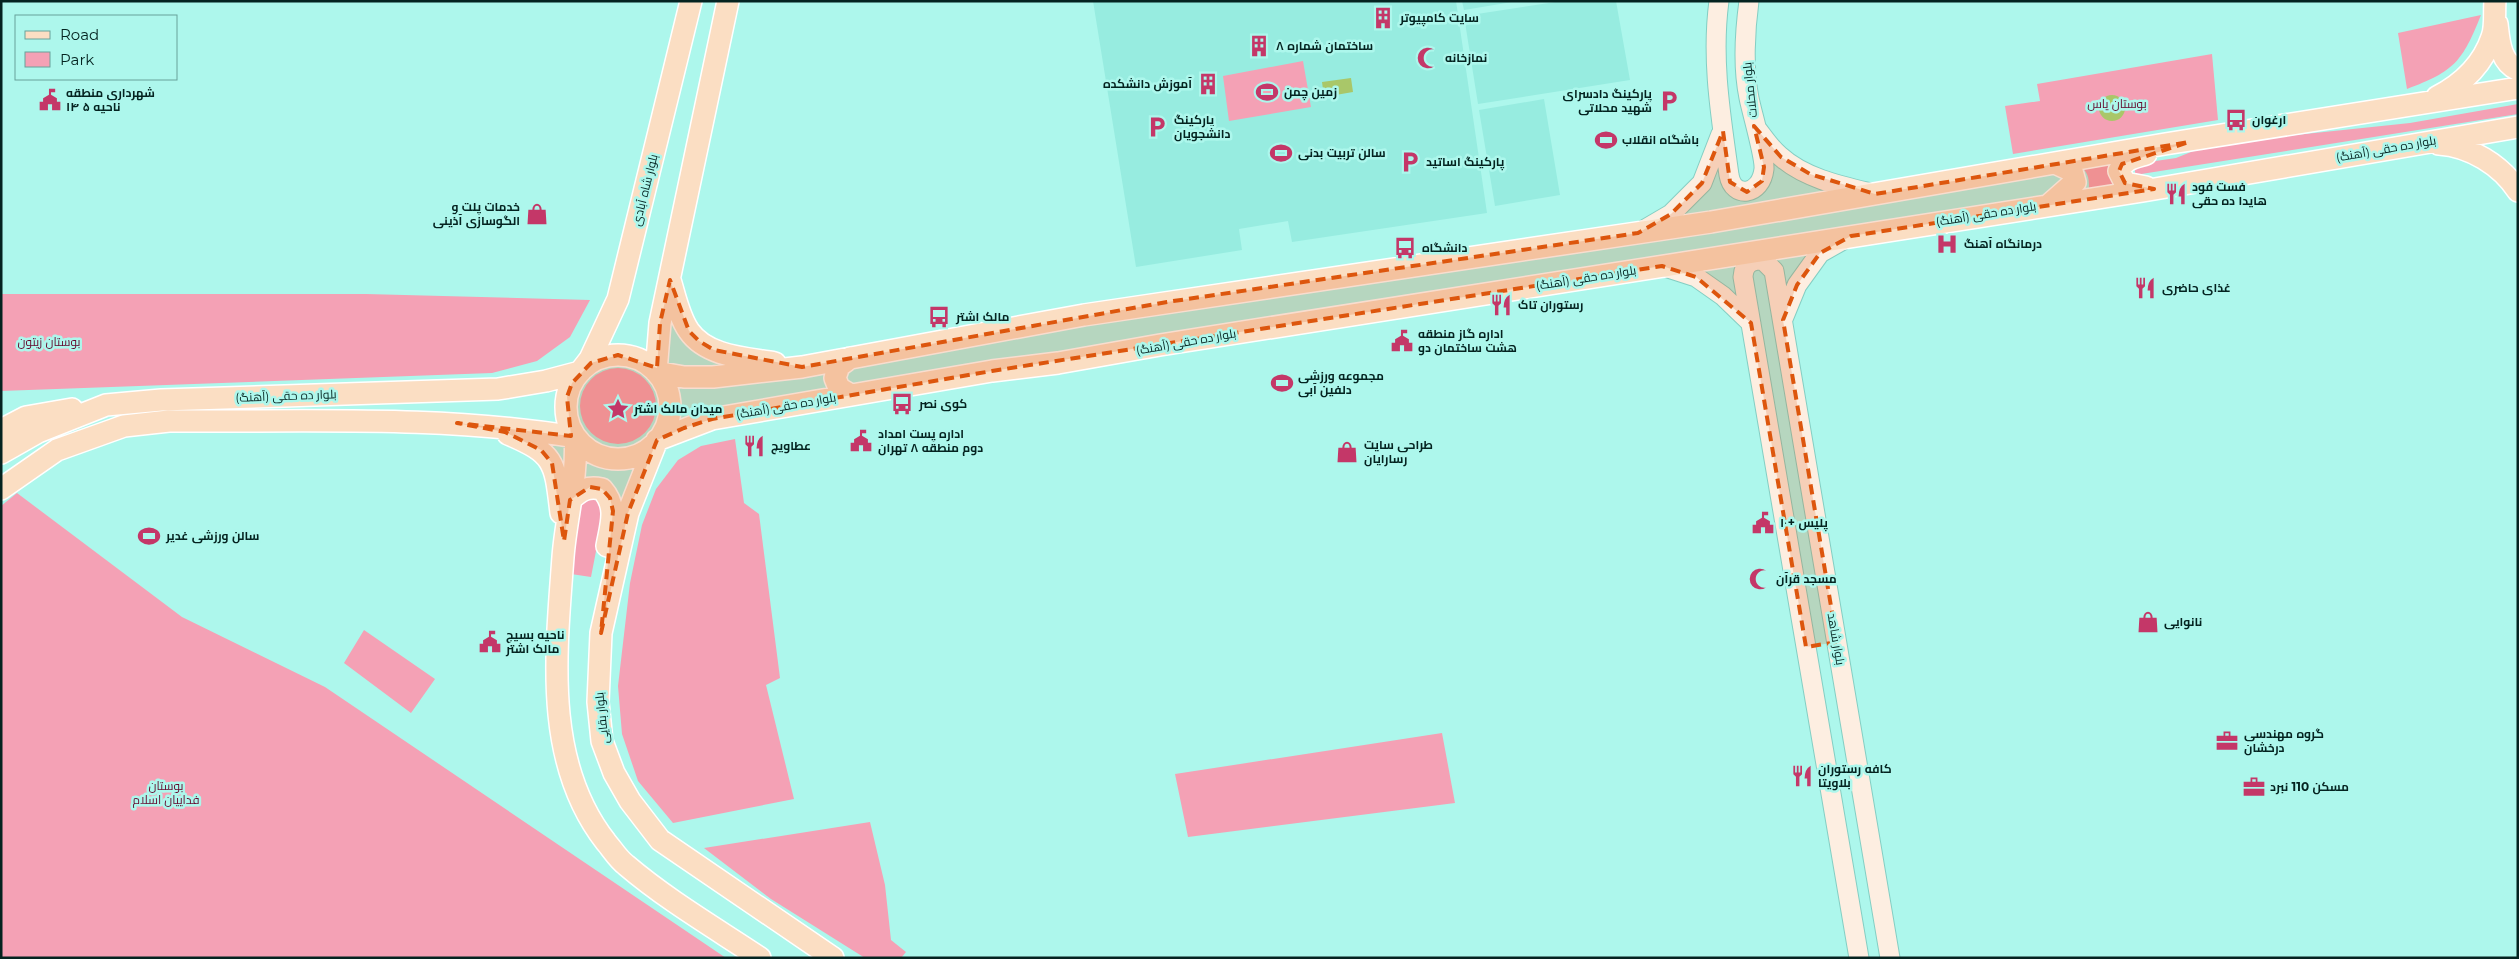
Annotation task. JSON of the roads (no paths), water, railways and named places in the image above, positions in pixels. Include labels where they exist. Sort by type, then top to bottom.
[{"type":"main road","name":"بلوار شاه آبادی","points":[[580,372],[590,358],[618,298],[691,1]]},
{"type":"main road","points":[[656,372],[660,323],[728,1]]},
{"type":"main road","points":[[1719,1],[1715,27],[1717,83],[1730,182],[1737,189],[1747,192],[1757,188],[1762,182],[1764,167],[1754,126]]},
{"type":"main road","name":"بلوار محلات","points":[[1749,1],[1746,26],[1748,95],[1754,126],[1781,157],[1810,174],[1839,186],[1875,194]]},
{"type":"main road","points":[[2495,1],[2499,43],[2507,62],[2518,70]]},
{"type":"main road","points":[[2401,108],[2438,97],[2462,82],[2481,60],[2493,36],[2495,1]]},
{"type":"main road","points":[[656,372],[684,377],[713,377],[802,367],[1167,302],[1638,233],[2518,88]]},
{"type":"main road","name":"بلوار ده حقی (آهنگ)","points":[[657,440],[712,419],[992,370],[1058,363],[2154,189],[2518,126]]},
{"type":"main road","points":[[1638,233],[1670,214],[1702,183],[1723,131]]},
{"type":"main road","points":[[2154,189],[2125,183],[2119,171],[2122,164],[2128,159],[2189,142]]},
{"type":"main road","points":[[2424,142],[2452,145],[2477,154],[2496,168],[2518,191]]},
{"type":"main road","points":[[2050,204],[2075,182],[2072,171],[2055,163]]},
{"type":"main road","points":[[1783,320],[1797,285],[1820,253],[1851,236]]},
{"type":"main road","name":"بلوار شاهد","points":[[1751,323],[1743,276],[1744,268],[1749,262],[1764,260],[1774,271],[1783,320],[1890,958]]},
{"type":"main road","points":[[1662,266],[1696,277],[1723,296],[1751,323],[1859,958]]},
{"type":"main road","points":[[670,280],[689,331],[699,342],[714,350],[802,367]]},
{"type":"main road","points":[[618,355],[632,357],[645,363],[656,372],[664,384],[669,398],[669,413],[665,428],[646,451],[631,457],[615,459],[600,456],[586,448],[575,437],[569,424],[566,410],[567,397],[572,383],[580,372],[591,363],[604,357],[618,355]]},
{"type":"main road","points":[[850,358],[839,366],[835,378],[839,388],[851,395]]},
{"type":"main road","name":"بلوار ده حقی (آهنگ)","points":[[1,453],[38,432],[98,408],[161,400],[498,389],[546,382],[580,372]]},
{"type":"main road","points":[[1,430],[26,417],[77,408],[98,408]]},
{"type":"main road","name":"بلوار ده حقی (آهنگ)","points":[[1,489],[57,450],[124,426],[169,421],[457,423],[530,429],[575,437]]},
{"type":"main road","points":[[457,423],[505,432],[541,450],[552,463],[558,489],[564,542]]},
{"type":"main road","points":[[575,437],[576,468],[564,542],[557,645],[557,688],[562,739],[573,785],[592,824],[624,864],[760,958]]},
{"type":"main road","name":"بلوار بقایی","points":[[657,440],[628,513],[601,633],[598,702],[602,741],[614,773],[630,801],[660,840],[833,958]]},
{"type":"main road","points":[[570,500],[581,490],[590,487],[602,489],[610,498],[613,511],[602,591],[601,633]]},
{"type":"main road","points":[[1806,648],[1837,642]]},
{"type":"place","name":"سایت کامپیوتر","points":[[1383,18]]},
{"type":"place","name":"ساختمان شماره ۸","points":[[1259,46]]},
{"type":"place","name":"نمازخانه","points":[[1428,58]]},
{"type":"place","name":"آموزش دانشکده","points":[[1208,84]]},
{"type":"place","name":"زمین چمن","points":[[1267,92]]},
{"type":"place","name":"شهرداری منطقه ۱۴ ناحیه ۵","points":[[50,100]]},
{"type":"place","name":"پارکینگ دادسرای شهید محلاتی","points":[[1669,101]]},
{"type":"place","name":"ارغوان","points":[[2236,120]]},
{"type":"place","name":"پارکینگ دانشجویان","points":[[1157,127]]},
{"type":"place","name":"باشگاه انقلاب","points":[[1606,140]]},
{"type":"place","name":"سالن تربیت بدنی","points":[[1281,153]]},
{"type":"place","name":"پارکینگ اساتید","points":[[1410,162]]},
{"type":"place","name":"فست فود هایدا ده حقی","points":[[2176,194]]},
{"type":"place","name":"خدمات پلت و الگوسازی آذینی","points":[[537,214]]},
{"type":"place","name":"درمانگاه آهنگ","points":[[1947,244]]},
{"type":"place","name":"دانشگاه","points":[[1405,248]]},
{"type":"place","name":"غذای حاضری","points":[[2145,288]]},
{"type":"place","name":"رستوران تاک","points":[[1501,305]]},
{"type":"place","name":"مالک اشتر","points":[[939,317]]},
{"type":"place","name":"اداره گاز منطقه هشت ساختمان دو","points":[[1402,341]]},
{"type":"place","name":"مجموعه ورزشی دلفین آبی","points":[[1282,383]]},
{"type":"place","name":"کوی نصر","points":[[902,404]]},
{"type":"place","name":"میدان مالک اشتر","points":[[618,409]]},
{"type":"place","name":"اداره پست امداد دوم منطقه ۸ تهران","points":[[861,441]]},
{"type":"place","name":"عطاویچ","points":[[754,446]]},
{"type":"place","name":"طراحی سایت رسارایان","points":[[1347,452]]},
{"type":"place","name":"پلیس +۱۰","points":[[1763,523]]},
{"type":"place","name":"سالن ورزشی غدیر","points":[[149,536]]},
{"type":"place","name":"مسجد قرآن","points":[[1760,579]]},
{"type":"place","name":"نانوایی","points":[[2148,622]]},
{"type":"place","name":"ناحیه بسیج مالک اشتر","points":[[490,642]]},
{"type":"place","name":"گروه مهندسی درخشان","points":[[2227,741]]},
{"type":"place","name":"کافه رستوران بلاویتا","points":[[1802,776]]},
{"type":"place","name":"مسکن 110 نبرد","points":[[2254,787]]},
{"type":"park label","name":"بوستان یاس","points":[[2117,104]]},
{"type":"park label","name":"بوستان زیتون","points":[[49,342]]},
{"type":"park label","name":"بوستان فداییان اسلام","points":[[166,793]]}]
